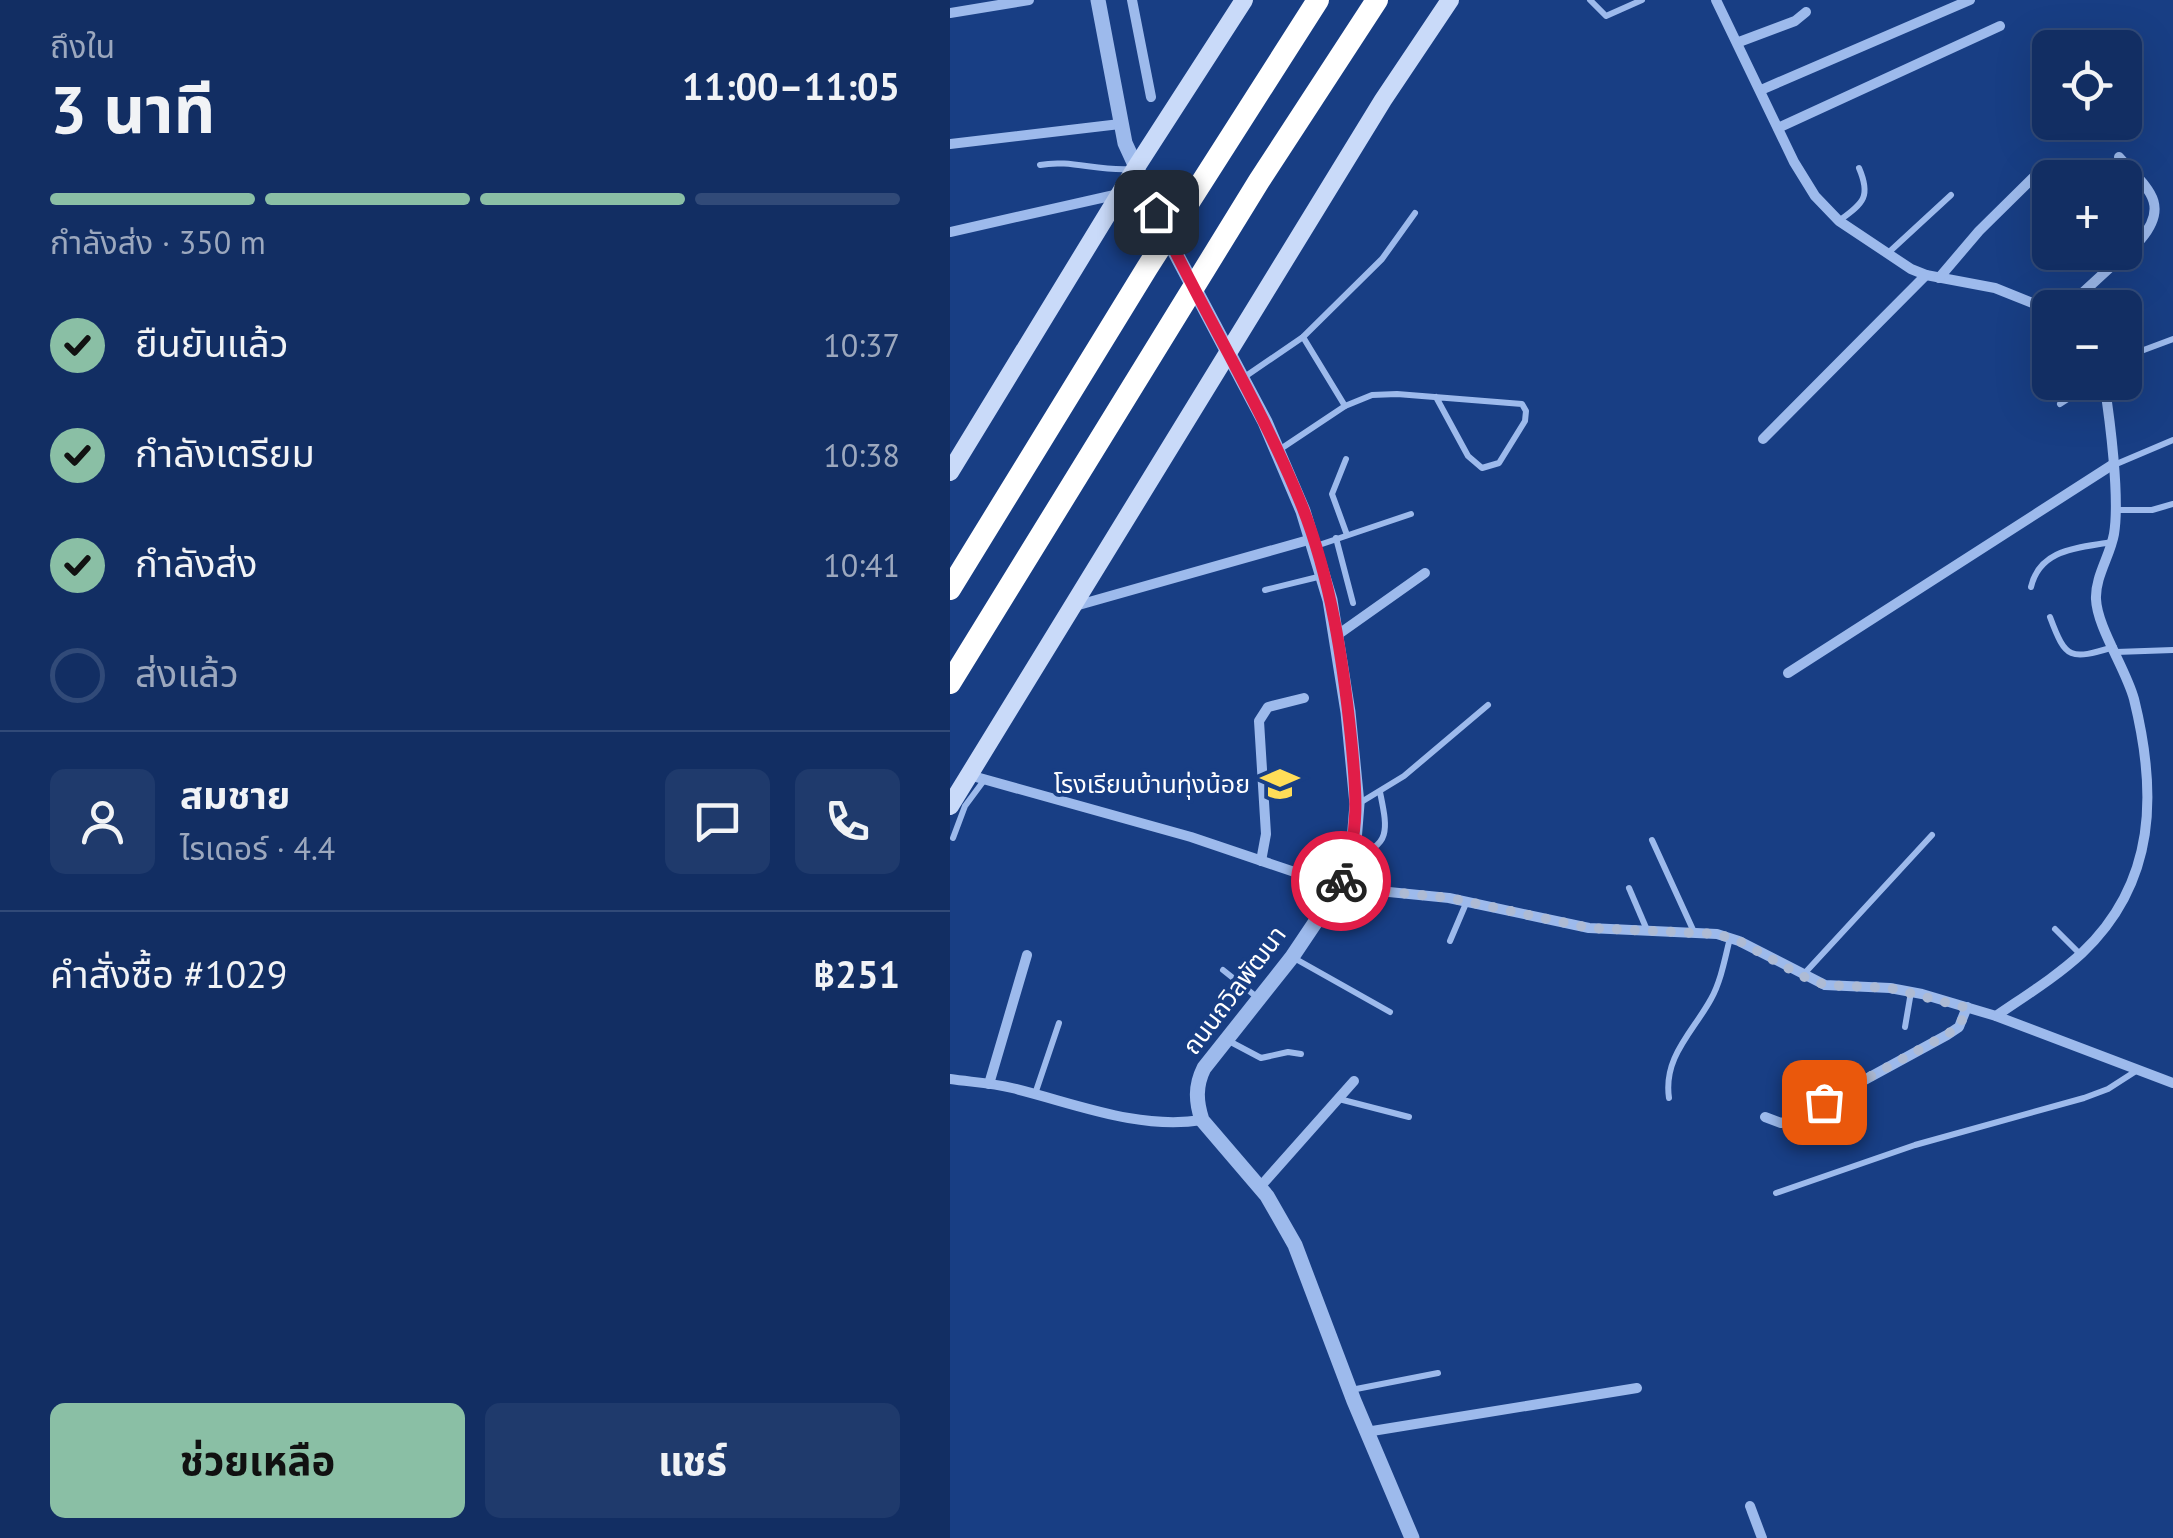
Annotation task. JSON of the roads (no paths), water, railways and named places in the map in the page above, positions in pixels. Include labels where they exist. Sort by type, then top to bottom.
[{"type":"highway","points":[[950,589],[1147,268],[1318,0]]},
{"type":"highway","points":[[950,682],[1258,182],[1376,0]]},
{"type":"main road","points":[[950,472],[1135,168],[1244,0]]},
{"type":"main road","points":[[950,806],[977,777],[1069,608],[1383,100],[1450,0]]},
{"type":"street","points":[[950,13],[1029,0]]},
{"type":"street","name":"ถนนถวิลพัฒนา","points":[[1098,0],[1120,124],[1135,168],[1278,451],[1313,543],[1336,636],[1357,804],[1353,854],[1339,887],[1292,957],[1198,1078],[1197,1105],[1202,1120]]},
{"type":"street","points":[[1132,0],[1151,97]]},
{"type":"street","points":[[1716,0],[1814,196],[1840,221],[1886,254],[1926,275],[1994,288],[2032,303]]},
{"type":"street","points":[[1761,90],[1970,0]]},
{"type":"street","points":[[1739,42],[1795,21],[1806,12]]},
{"type":"street","points":[[1778,128],[2000,26]]},
{"type":"street","points":[[950,144],[1120,124]]},
{"type":"street","points":[[2085,290],[2140,239],[2156,214],[2156,203],[2119,157]]},
{"type":"street","points":[[1939,278],[2032,179]]},
{"type":"street","points":[[950,232],[1120,194]]},
{"type":"street","points":[[1763,439],[1926,275]]},
{"type":"street","points":[[1996,1016],[2080,954],[2101,932],[2131,881],[2144,847],[2150,785],[2138,720],[2095,596],[2112,542],[2116,510],[2106,400]]},
{"type":"street","points":[[1788,673],[2112,466]]},
{"type":"street","points":[[1069,608],[1313,543]]},
{"type":"street","points":[[1336,636],[1425,573]]},
{"type":"street","points":[[1260,860],[1266,834],[1259,721],[1268,707],[1304,698]]},
{"type":"street","points":[[977,777],[1191,837],[1339,887],[1467,901],[1557,923],[1730,938],[1802,976],[1840,987],[1911,992],[1996,1016],[2173,1083]]},
{"type":"street","points":[[989,1084],[1026,955]]},
{"type":"street","points":[[1765,1117],[1781,1123],[1794,1119],[1959,1027],[1967,1008]]},
{"type":"street","points":[[950,1080],[989,1084],[1151,1122],[1177,1124],[1202,1120],[1260,1188],[1295,1245],[1366,1432],[1412,1538]]},
{"type":"street","points":[[1260,1188],[1354,1081]]},
{"type":"street","points":[[1366,1432],[1638,1388]]},
{"type":"street","points":[[1750,1506],[1762,1538]]},
{"type":"lane","points":[[1590,0],[1606,16],[1642,0]]},
{"type":"lane","points":[[1040,165],[1058,162],[1108,171],[1135,168]]},
{"type":"lane","points":[[1840,221],[1864,200],[1866,184],[1859,168]]},
{"type":"lane","points":[[1886,254],[1951,195]]},
{"type":"lane","points":[[1242,379],[1303,337],[1382,260],[1416,213]]},
{"type":"lane","points":[[1303,337],[1345,406]]},
{"type":"lane","points":[[2142,351],[2173,339]]},
{"type":"lane","points":[[1278,451],[1345,406],[1372,395],[1436,398],[1522,404],[1525,420],[1499,463],[1482,468],[1468,456],[1436,398]]},
{"type":"lane","points":[[2060,404],[2066,400]]},
{"type":"lane","points":[[2112,466],[2173,440]]},
{"type":"lane","points":[[1346,459],[1332,494],[1348,535]]},
{"type":"lane","points":[[2116,510],[2152,510],[2173,504]]},
{"type":"lane","points":[[1313,543],[1412,514]]},
{"type":"lane","points":[[1336,538],[1353,603]]},
{"type":"lane","points":[[2031,587],[2034,573],[2046,558],[2112,542]]},
{"type":"lane","points":[[1265,590],[1323,576]]},
{"type":"lane","points":[[2050,617],[2067,653],[2173,650]]},
{"type":"lane","points":[[1357,804],[1404,776],[1488,705]]},
{"type":"lane","points":[[954,838],[977,777]]},
{"type":"lane","points":[[1353,854],[1376,848],[1384,836],[1387,825],[1380,792]]},
{"type":"lane","points":[[1802,976],[1932,835]]},
{"type":"lane","points":[[1652,840],[1694,932]]},
{"type":"lane","points":[[1628,888],[1647,930]]},
{"type":"lane","points":[[1450,940],[1467,901]]},
{"type":"lane","points":[[2055,929],[2080,954]]},
{"type":"lane","points":[[1670,1098],[1668,1075],[1678,1049],[1713,996],[1730,938]]},
{"type":"lane","points":[[1292,957],[1390,1012]]},
{"type":"lane","points":[[1223,970],[1259,998]]},
{"type":"lane","points":[[1905,1027],[1911,992]]},
{"type":"lane","points":[[1035,1094],[1059,1023]]},
{"type":"lane","points":[[1226,1039],[1261,1058],[1288,1052],[1301,1054]]},
{"type":"lane","points":[[1776,1193],[1915,1146],[2084,1098],[2108,1089],[2136,1071]]},
{"type":"lane","points":[[1338,1099],[1409,1117]]},
{"type":"lane","points":[[1350,1391],[1438,1373]]},
{"type":"place","name":"โรงเรียนบ้านทุ่งน้อย","points":[[1280,784]]}]
